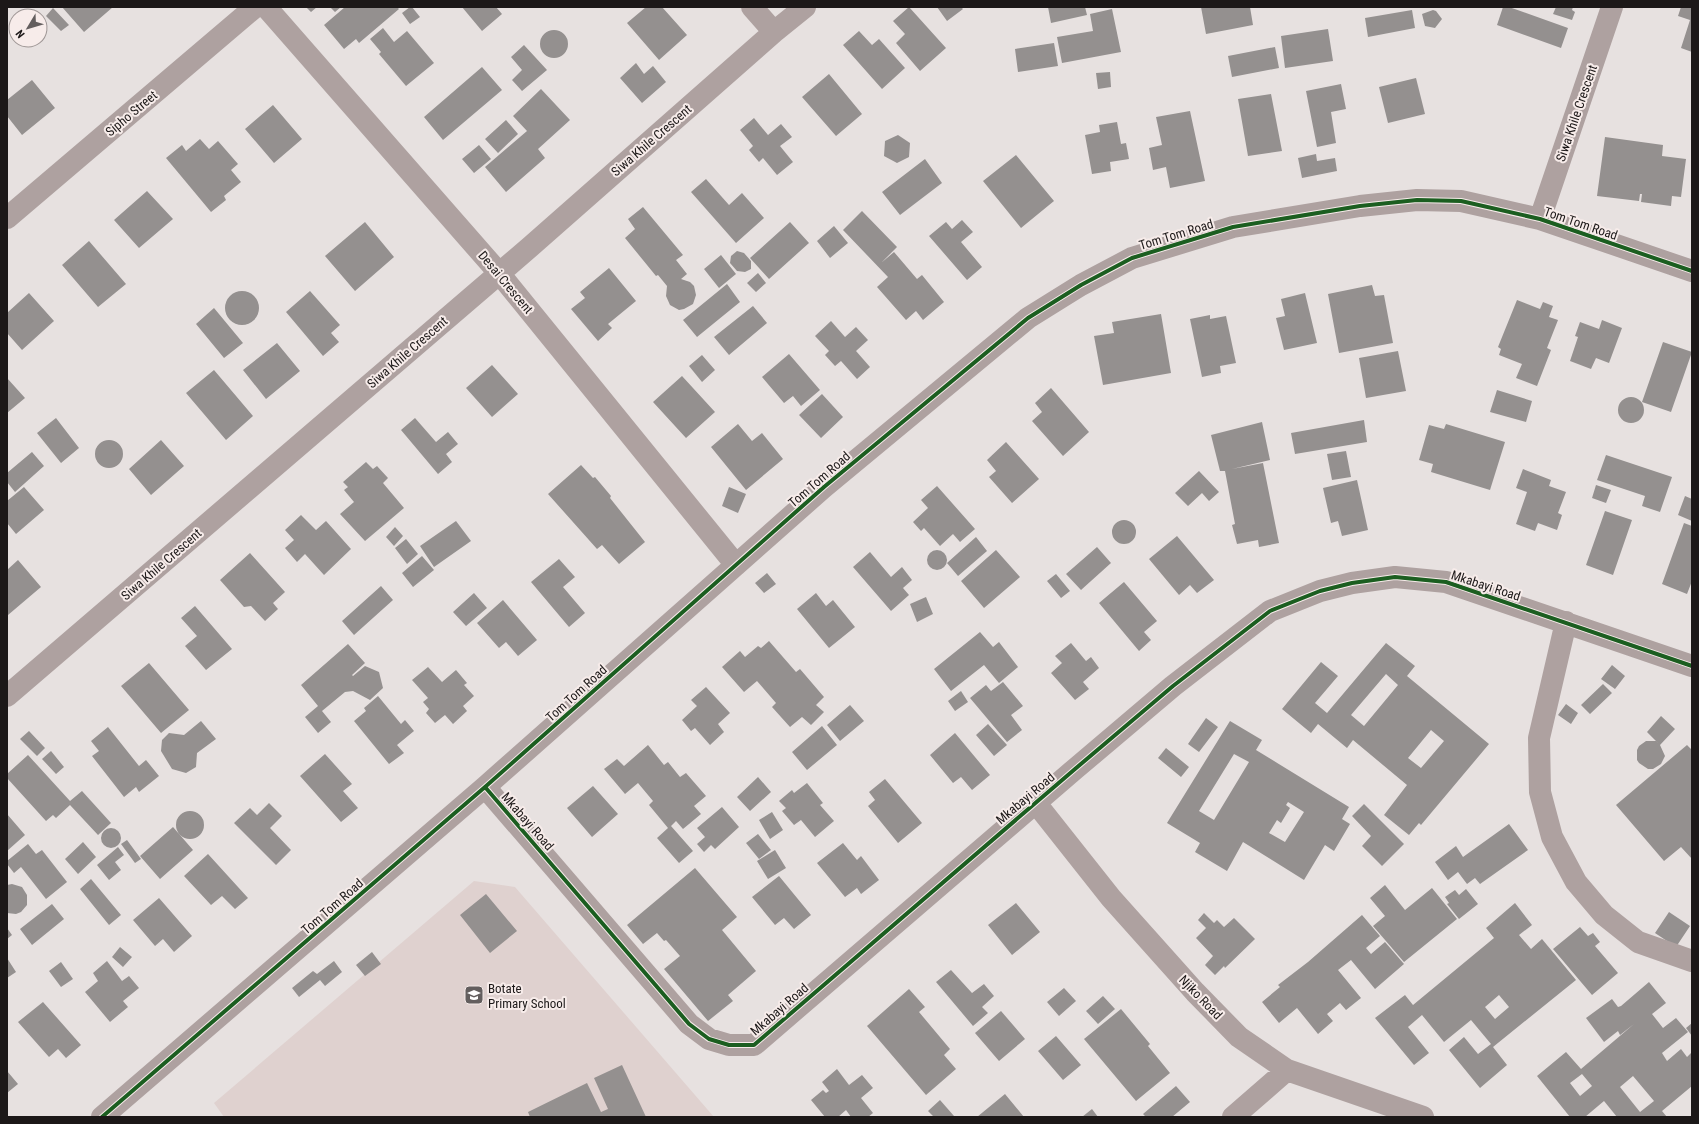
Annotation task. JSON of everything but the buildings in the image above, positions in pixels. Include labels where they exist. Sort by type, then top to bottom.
[{"type":"street","name":"Sipho Street","points":[[7,218],[255,7]]},
{"type":"street","name":"Desai Crescent","points":[[266,7],[499,273],[736,565]]},
{"type":"street","points":[[752,7],[774,32]]},
{"type":"street","name":"Siwa Khile Crescent","points":[[7,696],[499,273],[774,32],[805,7]]},
{"type":"street","name":"Siwa Khile Crescent","points":[[1540,219],[1612,7]]},
{"type":"street","name":"Tom Tom Road","points":[[102,1117],[485,787],[824,487],[1028,318],[1081,285],[1132,258],[1233,227],[1360,206],[1417,200],[1461,201],[1540,219],[1692,271]]},
{"type":"street","name":"Mkabayi Road","points":[[485,787],[689,1024],[709,1039],[729,1045],[754,1044],[1035,802],[1173,686],[1270,611],[1320,591],[1352,583],[1395,577],[1446,582],[1692,666]]},
{"type":"street","points":[[1566,622],[1539,738],[1540,792],[1552,838],[1576,882],[1604,915],[1638,942],[1692,961]]},
{"type":"street","name":"Njiko Road","points":[[1035,802],[1111,898],[1195,992],[1240,1037],[1287,1070],[1424,1117]]},
{"type":"street","points":[[1233,1117],[1287,1070]]},
{"type":"shaded area","name":"Botate Primary School","points":[[474,881],[515,887],[714,1117],[224,1117],[214,1103]]},
{"type":"cycle path","points":[[102,1117],[485,787],[824,487],[1028,318],[1081,285],[1132,258],[1233,227],[1360,206],[1417,200],[1461,201],[1540,219],[1692,271]]},
{"type":"cycle path","points":[[485,787],[689,1024],[709,1039],[729,1045],[754,1045],[1173,686],[1270,611],[1320,591],[1352,583],[1395,577],[1446,582],[1692,666]]},
{"type":"place","name":"Botate Primary School","points":[[474,995]]}]
